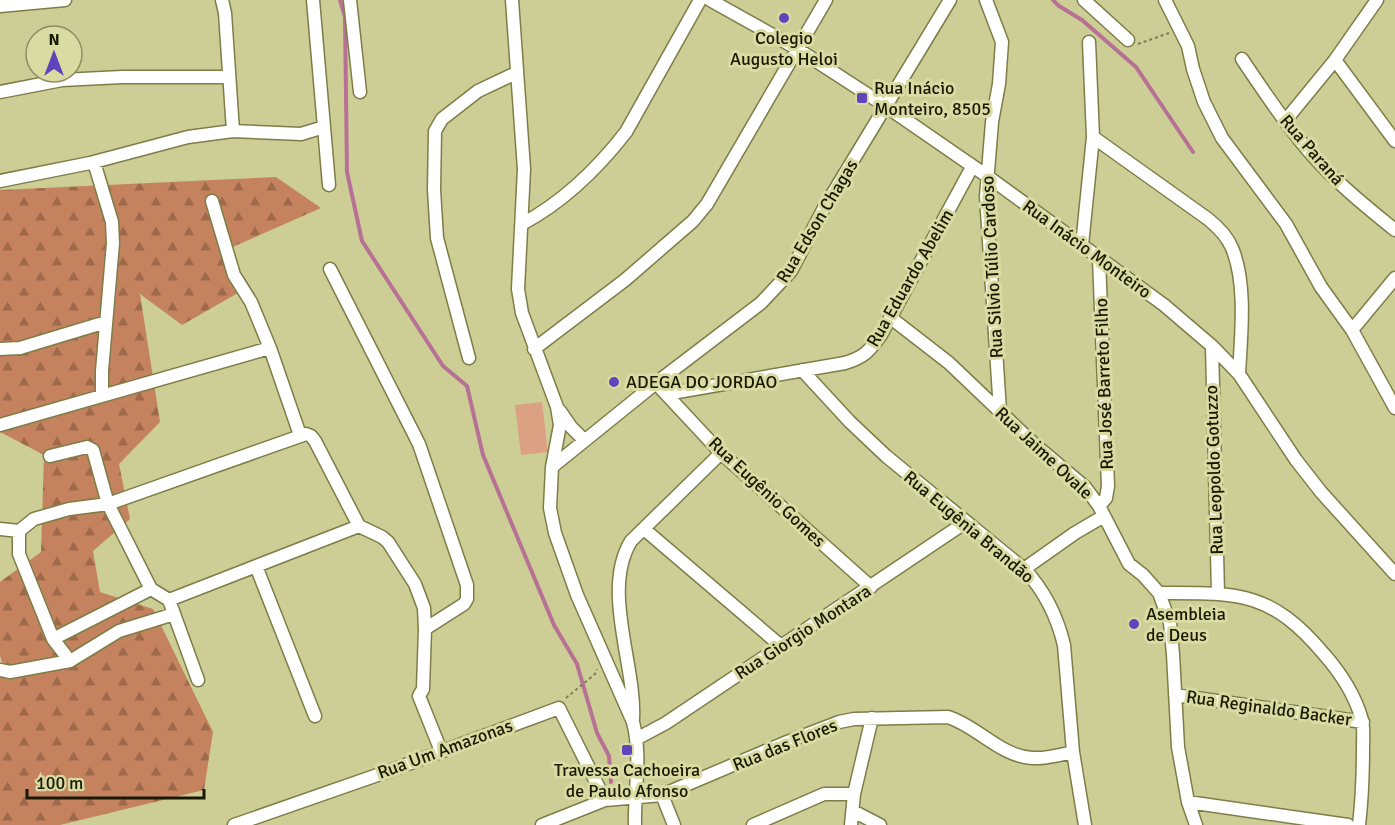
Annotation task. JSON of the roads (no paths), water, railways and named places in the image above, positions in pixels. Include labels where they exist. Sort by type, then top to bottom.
[{"type":"street","points":[[0,6],[65,0]]},
{"type":"street","points":[[222,0],[225,13],[233,131]]},
{"type":"street","points":[[313,0],[329,185]]},
{"type":"street","points":[[350,0],[360,92]]},
{"type":"street","points":[[512,0],[524,169],[518,289],[522,313],[557,407],[560,425],[552,467],[550,508],[555,533],[577,595],[638,738],[639,767],[634,798],[635,825]]},
{"type":"street","points":[[522,224],[561,199],[612,150],[626,132],[700,0]]},
{"type":"street","name":"Rua Inácio Monteiro","points":[[710,0],[796,48],[887,107],[987,176],[1164,305],[1212,346],[1239,374],[1296,460],[1321,492],[1395,574]]},
{"type":"street","points":[[534,349],[625,280],[693,221],[707,204],[826,0]]},
{"type":"street","name":"Rua Edson Chagas","points":[[552,467],[776,289],[791,271],[824,208],[950,0]]},
{"type":"street","name":"Rua Silvio Túlio Cardoso","points":[[986,0],[1002,42],[987,176],[987,221],[1000,411]]},
{"type":"street","points":[[1084,0],[1128,40]]},
{"type":"street","points":[[1165,0],[1181,29],[1204,102],[1222,138],[1286,224],[1321,287],[1352,330],[1395,408]]},
{"type":"street","points":[[1286,121],[1335,60],[1377,0]]},
{"type":"street","points":[[1082,245],[1093,137],[1089,42]]},
{"type":"street","name":"Rua Paraná","points":[[1242,59],[1297,138],[1335,178],[1395,230]]},
{"type":"street","points":[[1335,60],[1395,141]]},
{"type":"street","points":[[469,358],[437,238],[434,190],[435,131],[442,119],[478,92],[516,73]]},
{"type":"street","points":[[0,92],[62,80],[122,77],[229,77]]},
{"type":"street","points":[[0,181],[94,162],[188,137],[233,131],[302,134],[324,127]]},
{"type":"street","points":[[1093,137],[1209,219],[1223,232],[1232,247],[1238,272],[1242,317],[1239,374]]},
{"type":"street","points":[[94,162],[112,222],[113,243],[102,396]]},
{"type":"street","name":"Rua Eduardo Abelim","points":[[666,394],[845,363],[860,358],[868,352],[891,318],[972,167]]},
{"type":"street","points":[[212,201],[234,275],[251,302],[270,348],[300,435]]},
{"type":"street","name":"Rua José Barreto Filho","points":[[1099,258],[1108,486],[1102,511]]},
{"type":"street","points":[[330,269],[419,444],[467,585],[467,599],[464,604],[425,629]]},
{"type":"street","points":[[1352,330],[1394,283]]},
{"type":"street","name":"Rua Jaime Ovale","points":[[891,318],[949,363],[1033,443],[1085,487],[1102,511],[1129,564],[1143,574],[1159,593],[1170,623],[1178,747],[1188,802],[1196,825]]},
{"type":"street","points":[[0,349],[20,348],[106,322]]},
{"type":"street","name":"Rua Leopoldo Gotuzzo","points":[[1212,346],[1218,594]]},
{"type":"street","points":[[0,425],[270,348]]},
{"type":"street","name":"Rua Eugênia Brandão","points":[[802,370],[850,422],[886,456],[1024,569],[1044,594],[1060,629],[1064,645],[1073,752],[1085,825]]},
{"type":"street","points":[[656,383],[666,394]]},
{"type":"street","name":"Rua Eugênio Gomes","points":[[666,394],[721,453],[871,588]]},
{"type":"street","points":[[557,407],[571,427],[584,440]]},
{"type":"street","points":[[0,529],[19,531],[34,519],[69,509],[108,504],[300,435],[311,436],[359,526],[382,537],[392,547],[420,595],[425,629],[423,689],[419,696],[441,751]]},
{"type":"street","points":[[50,456],[87,447],[93,450],[108,504],[151,590],[169,600],[198,680]]},
{"type":"street","points":[[633,722],[632,683],[622,625],[620,578],[624,552],[631,541],[721,453]]},
{"type":"street","points":[[1024,569],[1102,511]]},
{"type":"street","name":"Rua Giorgio Montara","points":[[638,738],[666,723],[871,588],[966,522]]},
{"type":"street","points":[[169,600],[359,526]]},
{"type":"street","points":[[644,529],[781,646]]},
{"type":"street","points":[[19,531],[19,554],[53,639],[70,661]]},
{"type":"street","points":[[256,566],[315,716]]},
{"type":"street","points":[[53,639],[151,590]]},
{"type":"street","points":[[1159,593],[1244,597],[1264,603],[1295,623],[1311,638],[1343,679],[1363,722],[1359,825]]},
{"type":"street","points":[[0,670],[10,672],[70,661],[119,630],[174,614]]},
{"type":"street","name":"Rua Reginaldo Backer","points":[[1175,695],[1363,722]]},
{"type":"street","name":"Rua Um Amazonas","points":[[234,825],[559,708],[605,800]]},
{"type":"street","name":"Rua das Flores","points":[[542,825],[605,800],[662,795],[839,722],[872,718],[948,717],[961,721],[998,745],[1023,756],[1043,758],[1073,752]]},
{"type":"street","points":[[851,825],[854,794],[872,718]]},
{"type":"street","points":[[753,825],[824,794],[854,794]]},
{"type":"street","points":[[662,795],[674,825]]},
{"type":"street","points":[[1188,802],[1348,825]]},
{"type":"street","points":[[853,811],[880,825]]},
{"type":"waterway","points":[[340,0],[345,17],[347,172],[362,241],[443,366],[467,386],[483,455],[554,625],[577,664],[597,733],[609,756],[611,782]]},
{"type":"waterway","points":[[1053,0],[1082,20],[1136,67],[1193,152]]},
{"type":"place","name":"Colegio Augusto Heloi","points":[[784,18]]},
{"type":"place","name":"Rua Inácio Monteiro, 8505","points":[[862,98]]},
{"type":"place","name":"ADEGA DO JORDAO","points":[[614,382]]},
{"type":"place","name":"Asembleia de Deus","points":[[1134,624]]},
{"type":"place","name":"Travessa Cachoeira de Paulo Afonso","points":[[627,750]]}]
